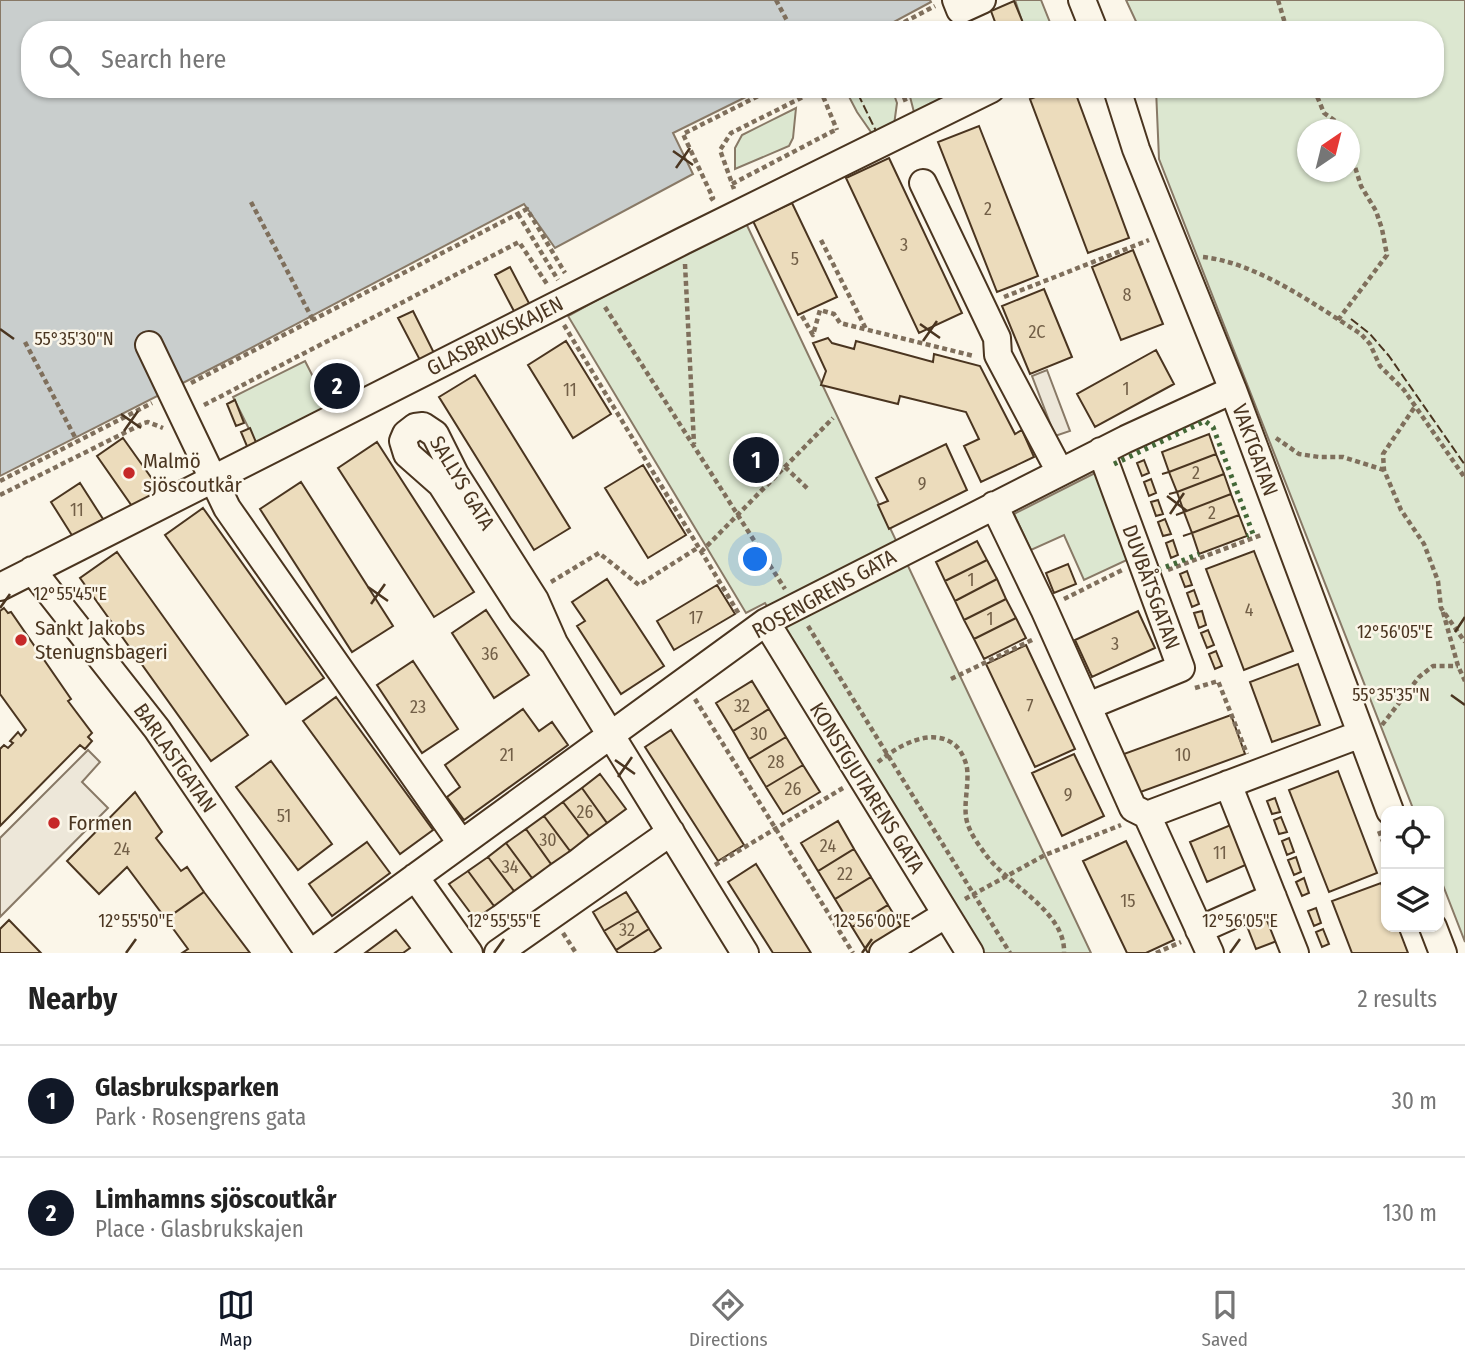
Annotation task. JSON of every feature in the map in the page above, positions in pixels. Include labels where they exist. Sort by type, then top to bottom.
[{"type":"street","points":[[946,3],[960,9],[982,0]]},
{"type":"street","points":[[1082,0],[1090,21]]},
{"type":"street","name":"GLASBRUKSKAJEN","points":[[0,587],[562,296],[683,241],[973,98]]},
{"type":"street","name":"VAKTGATAN","points":[[1120,98],[1136,149],[1233,390],[1388,806]]},
{"type":"street","points":[[923,183],[997,338],[998,355],[1060,472]]},
{"type":"street","points":[[149,345],[227,508],[461,843]]},
{"type":"street","name":"ROSENGRENS GATA","points":[[310,953],[758,627],[1101,451],[1233,390]]},
{"type":"street","name":"SALLYS GATA","points":[[554,643],[522,610],[441,484],[407,454],[403,441],[406,434],[415,427],[423,426],[435,434],[455,474],[531,594],[554,643],[745,953]]},
{"type":"street","name":"DUVBÅTSGATAN","points":[[1088,706],[1181,668],[1101,451]]},
{"type":"street","points":[[994,505],[1049,619],[1133,808],[1147,815],[1205,941],[1273,897]]},
{"type":"street","name":"BARLASTGATAN","points":[[32,570],[157,729],[310,953]]},
{"type":"street","name":"KONSTGJUTARENS GATA","points":[[758,627],[859,778],[970,953]]},
{"type":"street","points":[[1147,815],[1361,734]]},
{"type":"street","points":[[1228,784],[1295,953]]},
{"type":"street","points":[[498,953],[671,832]]},
{"type":"street","points":[[415,877],[469,953]]},
{"type":"street","points":[[883,953],[945,915]]},
{"type":"street","points":[[1435,932],[1443,953]]},
{"type":"path","points":[[776,0],[787,21]]},
{"type":"path","points":[[1278,0],[1284,21]]},
{"type":"path","points":[[908,21],[946,3]]},
{"type":"path","points":[[701,205],[713,198],[683,134],[754,98]]},
{"type":"path","points":[[744,211],[720,150],[731,133],[801,98]]},
{"type":"path","points":[[823,98],[849,159]]},
{"type":"path","points":[[1317,98],[1324,113],[1333,119]]},
{"type":"path","points":[[732,184],[837,129]]},
{"type":"path","points":[[1338,320],[1387,255],[1376,211],[1360,182]]},
{"type":"path","points":[[251,202],[313,320]]},
{"type":"path","points":[[0,481],[527,209],[562,296]]},
{"type":"path","points":[[518,214],[700,550],[758,627]]},
{"type":"path","points":[[982,306],[1153,239],[1177,254],[1220,259],[1262,275],[1361,334],[1370,344],[1380,366],[1404,390],[1465,478]]},
{"type":"path","points":[[821,240],[866,329]]},
{"type":"path","points":[[683,241],[694,445]]},
{"type":"path","points":[[214,400],[519,242],[562,296]]},
{"type":"path","points":[[802,316],[813,335],[820,310],[834,314],[840,323],[984,358],[998,355]]},
{"type":"path","points":[[25,342],[77,441]]},
{"type":"path","points":[[1415,408],[1383,454],[1384,470],[1401,510],[1424,544],[1438,581],[1441,608],[1465,681]]},
{"type":"path","points":[[531,594],[599,552],[639,585],[700,550],[834,418]]},
{"type":"path","points":[[0,495],[148,422]]},
{"type":"path","points":[[1248,430],[1276,438],[1299,454],[1343,457],[1384,470]]},
{"type":"path","points":[[785,467],[808,489]]},
{"type":"path","points":[[951,678],[1049,619],[1144,569],[1264,534]]},
{"type":"path","points":[[1441,608],[1465,642]]},
{"type":"path","points":[[1361,734],[1373,732],[1386,723],[1394,706],[1419,677],[1433,666],[1458,666]]},
{"type":"path","points":[[1181,668],[1188,684],[1196,688],[1218,681],[1254,774]]},
{"type":"path","points":[[684,681],[853,953]]},
{"type":"path","points":[[698,876],[859,778],[887,755],[906,744],[923,738],[944,737],[958,748],[967,766],[966,817],[973,837],[1005,877],[1046,911],[1059,927],[1064,953]]},
{"type":"path","points":[[945,915],[973,893],[1045,855],[1147,815]]},
{"type":"green space","points":[[1015,0],[1041,0],[1049,21],[1022,21]]},
{"type":"green space","points":[[1126,0],[1465,0],[1465,942],[1444,888],[1444,806],[1412,806],[1159,159],[1156,98],[1444,98],[1444,21],[1136,21]]},
{"type":"green space","points":[[850,98],[895,98],[897,103],[894,125],[873,135]]},
{"type":"green space","points":[[910,98],[949,98],[915,116]]},
{"type":"green space","points":[[796,108],[793,138],[789,146],[735,169],[735,148],[742,135]]},
{"type":"green space","points":[[744,219],[1091,953],[983,953],[765,603],[746,613],[568,316]]},
{"type":"green space","points":[[305,361],[330,410],[258,447],[233,397]]},
{"type":"green space","points":[[1095,473],[1129,559],[1084,580],[1064,535],[1031,550],[1014,514]]},
{"type":"shaded area","points":[[0,0],[930,0],[931,2],[896,21],[21,21],[21,98],[744,98],[673,133],[693,174],[555,248],[524,204],[230,359],[0,476]]},
{"type":"shaded area","points":[[1047,370],[1070,431],[1055,436],[1032,376]]},
{"type":"shaded area","name":"Formen","points":[[88,750],[100,762],[82,782],[108,808],[0,917],[0,838]]},
{"type":"building","points":[[1014,1],[1022,21],[995,21],[991,11]]},
{"type":"building","points":[[1077,98],[1129,238],[1088,253],[1030,99]]},
{"type":"building","points":[[979,126],[1038,276],[997,292],[938,142]]},
{"type":"building","points":[[889,158],[962,313],[919,333],[846,178]]},
{"type":"building","points":[[792,203],[837,297],[798,315],[753,221]]},
{"type":"building","points":[[1133,250],[1163,324],[1121,340],[1092,267]]},
{"type":"building","points":[[510,267],[531,307],[516,315],[495,275]]},
{"type":"building","points":[[1044,289],[1072,357],[1030,374],[1002,306]]},
{"type":"building","points":[[413,311],[436,357],[422,364],[398,318]]},
{"type":"building","points":[[828,338],[832,343],[854,349],[856,341],[933,362],[934,354],[980,366],[1015,434],[1022,430],[1034,457],[981,482],[964,446],[979,439],[966,412],[900,396],[898,404],[821,385],[826,371],[813,343]]},
{"type":"building","points":[[566,341],[611,414],[573,438],[528,365]]},
{"type":"building","points":[[1156,350],[1174,384],[1095,427],[1077,394]]},
{"type":"building","points":[[339,364],[354,398],[335,407],[320,373]]},
{"type":"building","points":[[475,375],[570,528],[534,550],[439,397]]},
{"type":"building","points":[[235,400],[244,423],[236,426],[227,404]]},
{"type":"building","points":[[250,428],[258,447],[249,451],[241,432]]},
{"type":"building","points":[[1209,434],[1216,454],[1169,472],[1162,452]]},
{"type":"building","name":"Malmö sjöscoutkår","points":[[123,438],[160,490],[134,509],[97,456]]},
{"type":"building","points":[[377,442],[474,592],[434,617],[338,468]]},
{"type":"building","points":[[946,444],[967,490],[889,529],[878,505],[888,501],[876,478]]},
{"type":"building","points":[[1216,454],[1224,474],[1177,492],[1169,472]]},
{"type":"building","points":[[1144,460],[1149,473],[1142,476],[1137,463]]},
{"type":"building","points":[[643,465],[686,535],[648,558],[605,488]]},
{"type":"building","points":[[1224,474],[1231,494],[1184,512],[1177,492]]},
{"type":"building","points":[[1151,479],[1156,493],[1149,496],[1144,482]]},
{"type":"building","points":[[301,482],[393,626],[352,652],[260,509]]},
{"type":"building","name":"Malmö sjöscoutkår","points":[[80,483],[103,519],[73,537],[51,502]]},
{"type":"building","points":[[1231,494],[1239,515],[1192,533],[1184,512]]},
{"type":"building","points":[[1158,500],[1163,514],[1156,516],[1151,502]]},
{"type":"building","points":[[203,508],[324,678],[286,704],[165,535]]},
{"type":"building","points":[[1239,515],[1247,536],[1199,554],[1192,533]]},
{"type":"building","points":[[1165,519],[1171,534],[1163,536],[1158,522]]},
{"type":"building","points":[[1173,540],[1178,555],[1171,558],[1166,543]]},
{"type":"building","points":[[977,541],[987,560],[945,581],[936,562]]},
{"type":"building","points":[[1254,551],[1293,651],[1244,670],[1206,569]]},
{"type":"building","points":[[117,552],[248,735],[211,761],[80,578]]},
{"type":"building","points":[[987,560],[997,579],[955,601],[945,581]]},
{"type":"building","points":[[1068,564],[1076,584],[1054,593],[1046,573]]},
{"type":"building","points":[[1187,571],[1192,585],[1185,587],[1180,574]]},
{"type":"building","points":[[607,579],[664,666],[621,694],[577,626],[585,621],[572,602]]},
{"type":"building","points":[[997,579],[1006,599],[964,620],[955,601]]},
{"type":"building","points":[[717,585],[735,614],[674,650],[657,621]]},
{"type":"building","points":[[1194,590],[1199,604],[1192,607],[1187,593]]},
{"type":"building","points":[[1006,599],[1016,618],[974,639],[964,620]]},
{"type":"building","points":[[4,608],[8,613],[11,612],[71,699],[68,701],[92,733],[88,737],[92,741],[85,749],[80,745],[0,826],[0,749],[4,745],[8,748],[18,732],[21,736],[26,730],[0,694],[0,611]]},
{"type":"building","points":[[486,610],[529,675],[494,698],[452,633]]},
{"type":"building","points":[[1138,611],[1155,648],[1092,677],[1075,640]]},
{"type":"building","points":[[1202,611],[1206,625],[1199,628],[1194,613]]},
{"type":"building","points":[[1016,618],[1026,638],[984,659],[974,639]]},
{"type":"building","points":[[1208,630],[1214,645],[1207,648],[1201,633]]},
{"type":"building","points":[[1026,645],[1075,749],[1035,767],[986,664]]},
{"type":"building","points":[[1216,651],[1222,666],[1215,669],[1209,654]]},
{"type":"building","points":[[413,661],[458,729],[422,753],[377,685]]},
{"type":"building","points":[[1298,664],[1320,725],[1272,742],[1250,682]]},
{"type":"building","points":[[752,681],[769,709],[733,731],[716,703]]},
{"type":"building","points":[[336,697],[433,830],[400,854],[303,721]]},
{"type":"building","points":[[523,709],[539,731],[552,722],[568,745],[464,820],[447,797],[460,787],[445,765]]},
{"type":"building","points":[[769,709],[786,737],[749,759],[733,731]]},
{"type":"building","points":[[1231,715],[1245,754],[1135,794],[1121,755]]},
{"type":"building","points":[[671,730],[744,845],[718,861],[645,747]]},
{"type":"building","points":[[786,737],[803,765],[766,787],[749,759]]},
{"type":"building","points":[[1074,754],[1104,816],[1062,836],[1032,773]]},
{"type":"building","points":[[271,761],[332,844],[298,870],[236,787]]},
{"type":"building","points":[[803,765],[820,792],[783,814],[766,787]]},
{"type":"building","points":[[1338,771],[1377,873],[1329,892],[1289,790]]},
{"type":"building","points":[[600,774],[626,809],[607,823],[582,788]]},
{"type":"building","points":[[582,788],[607,823],[589,836],[563,802]]},
{"type":"building","points":[[135,792],[162,832],[156,838],[181,871],[187,867],[204,892],[166,919],[127,867],[99,894],[67,861]]},
{"type":"building","points":[[1275,798],[1280,812],[1272,814],[1267,801]]},
{"type":"building","points":[[563,802],[589,836],[570,851],[544,816]]},
{"type":"building","points":[[544,816],[570,851],[551,864],[526,829]]},
{"type":"building","points":[[1281,817],[1287,832],[1279,834],[1274,820]]},
{"type":"building","points":[[838,821],[854,849],[818,871],[801,843]]},
{"type":"building","points":[[1233,824],[1250,863],[1207,882],[1190,842]]},
{"type":"building","points":[[526,829],[551,864],[532,878],[506,843]]},
{"type":"building","points":[[1289,838],[1294,852],[1287,855],[1282,841]]},
{"type":"building","points":[[1126,841],[1174,940],[1146,953],[1127,953],[1083,861]]},
{"type":"building","points":[[367,842],[390,873],[332,916],[309,884]]},
{"type":"building","points":[[506,843],[532,878],[514,891],[488,857]]},
{"type":"building","points":[[854,849],[871,877],[835,899],[818,871]]},
{"type":"building","points":[[488,857],[514,891],[494,906],[468,871]]},
{"type":"building","points":[[1296,857],[1301,872],[1294,875],[1288,860]]},
{"type":"building","points":[[756,864],[811,953],[773,953],[728,882]]},
{"type":"building","points":[[468,871],[494,906],[475,919],[449,884]]},
{"type":"building","points":[[871,877],[888,905],[852,927],[835,899]]},
{"type":"building","points":[[1304,878],[1309,893],[1302,896],[1296,882]]},
{"type":"building","points":[[1381,883],[1381,932],[1400,932],[1408,953],[1352,953],[1332,901]]},
{"type":"building","points":[[204,892],[250,953],[182,953],[188,949],[166,919]]},
{"type":"building","points":[[626,892],[638,911],[604,931],[593,912]]},
{"type":"building","points":[[888,905],[905,933],[868,953],[852,927]]},
{"type":"building","points":[[1316,908],[1321,923],[1314,926],[1308,911]]},
{"type":"building","points":[[638,911],[649,929],[616,950],[604,931]]},
{"type":"building","points":[[1266,913],[1277,941],[1256,949],[1245,921]]},
{"type":"building","points":[[9,920],[41,953],[0,953],[0,929]]},
{"type":"building","points":[[649,929],[661,948],[653,953],[618,953],[616,950]]},
{"type":"building","points":[[1323,929],[1329,944],[1322,947],[1316,932]]},
{"type":"building","points":[[396,930],[410,948],[403,953],[365,953]]},
{"type":"hedge","points":[[1114,464],[1205,421],[1213,427],[1253,534],[1247,536]]},
{"type":"hedge","points":[[1158,570],[1199,554]]},
{"type":"fence","points":[[860,98],[876,131]]},
{"type":"fence","points":[[1351,319],[1370,334],[1389,356],[1465,465]]},
{"type":"fence","points":[[1162,474],[1169,472]]},
{"type":"fence","points":[[1169,494],[1177,492]]},
{"type":"fence","points":[[1176,515],[1184,512]]},
{"type":"fence","points":[[1183,536],[1192,533]]},
{"type":"place","name":"Limhamns sjöscoutkår","points":[[337,386]]},
{"type":"place","name":"Glasbruksparken","points":[[756,460]]},
{"type":"place","name":"Malmö sjöscoutkår","points":[[129,473]]},
{"type":"place","name":"Sankt Jakobs Stenugnsbageri","points":[[21,640]]},
{"type":"place","name":"Formen","points":[[54,823]]}]
